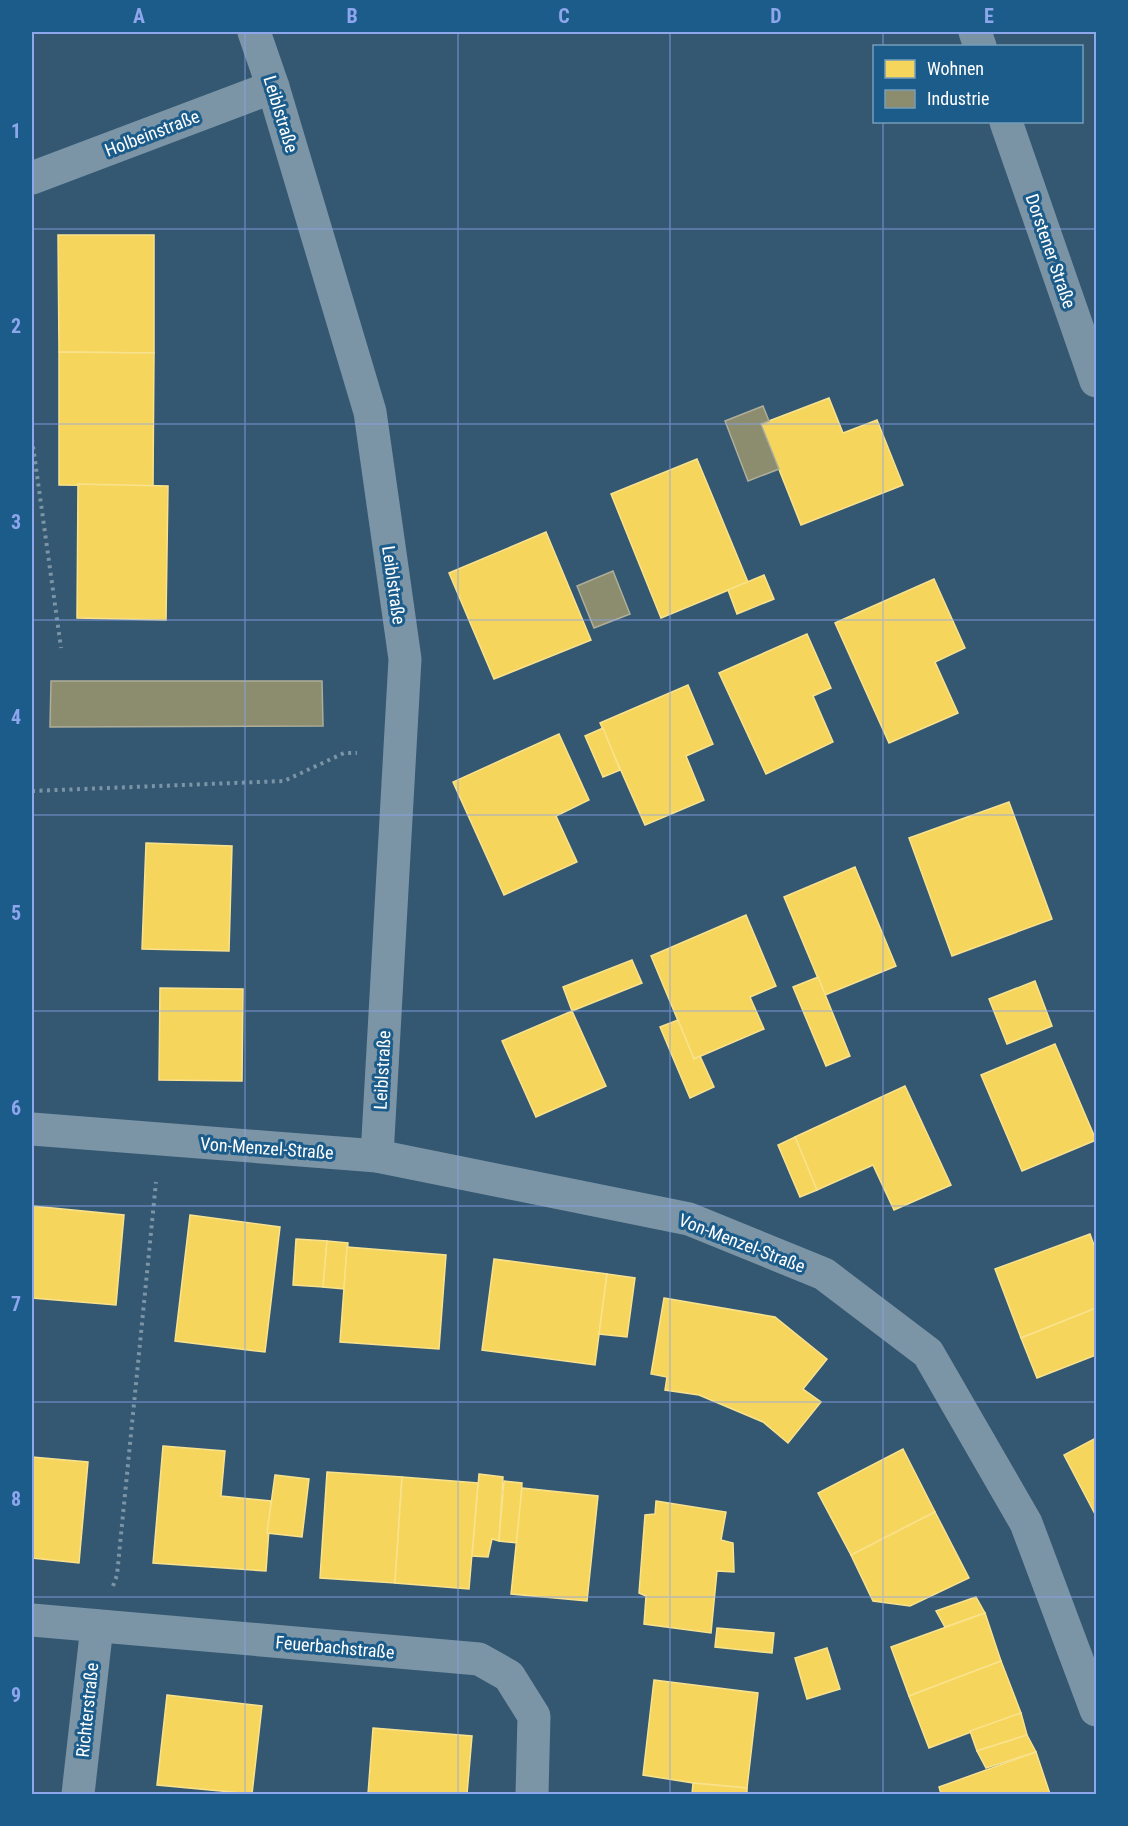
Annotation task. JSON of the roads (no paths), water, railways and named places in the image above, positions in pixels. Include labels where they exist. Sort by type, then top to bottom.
[{"type":"main road","name":"Dorstener Straße","points":[[1006,123],[1096,381]]},
{"type":"street","name":"Leiblstraße","points":[[254,32],[273,87],[370,412],[405,659],[377,1156]]},
{"type":"street","name":"Holbeinstraße","points":[[32,178],[273,87]]},
{"type":"street","name":"Von-Menzel-Straße","points":[[32,1129],[377,1156],[689,1219],[824,1274],[928,1353],[1026,1523],[1096,1710]]},
{"type":"street","name":"Feuerbachstraße","points":[[32,1620],[479,1659],[509,1676],[534,1716],[532,1794]]},
{"type":"street","name":"Richterstraße","points":[[78,1794],[97,1626]]}]
